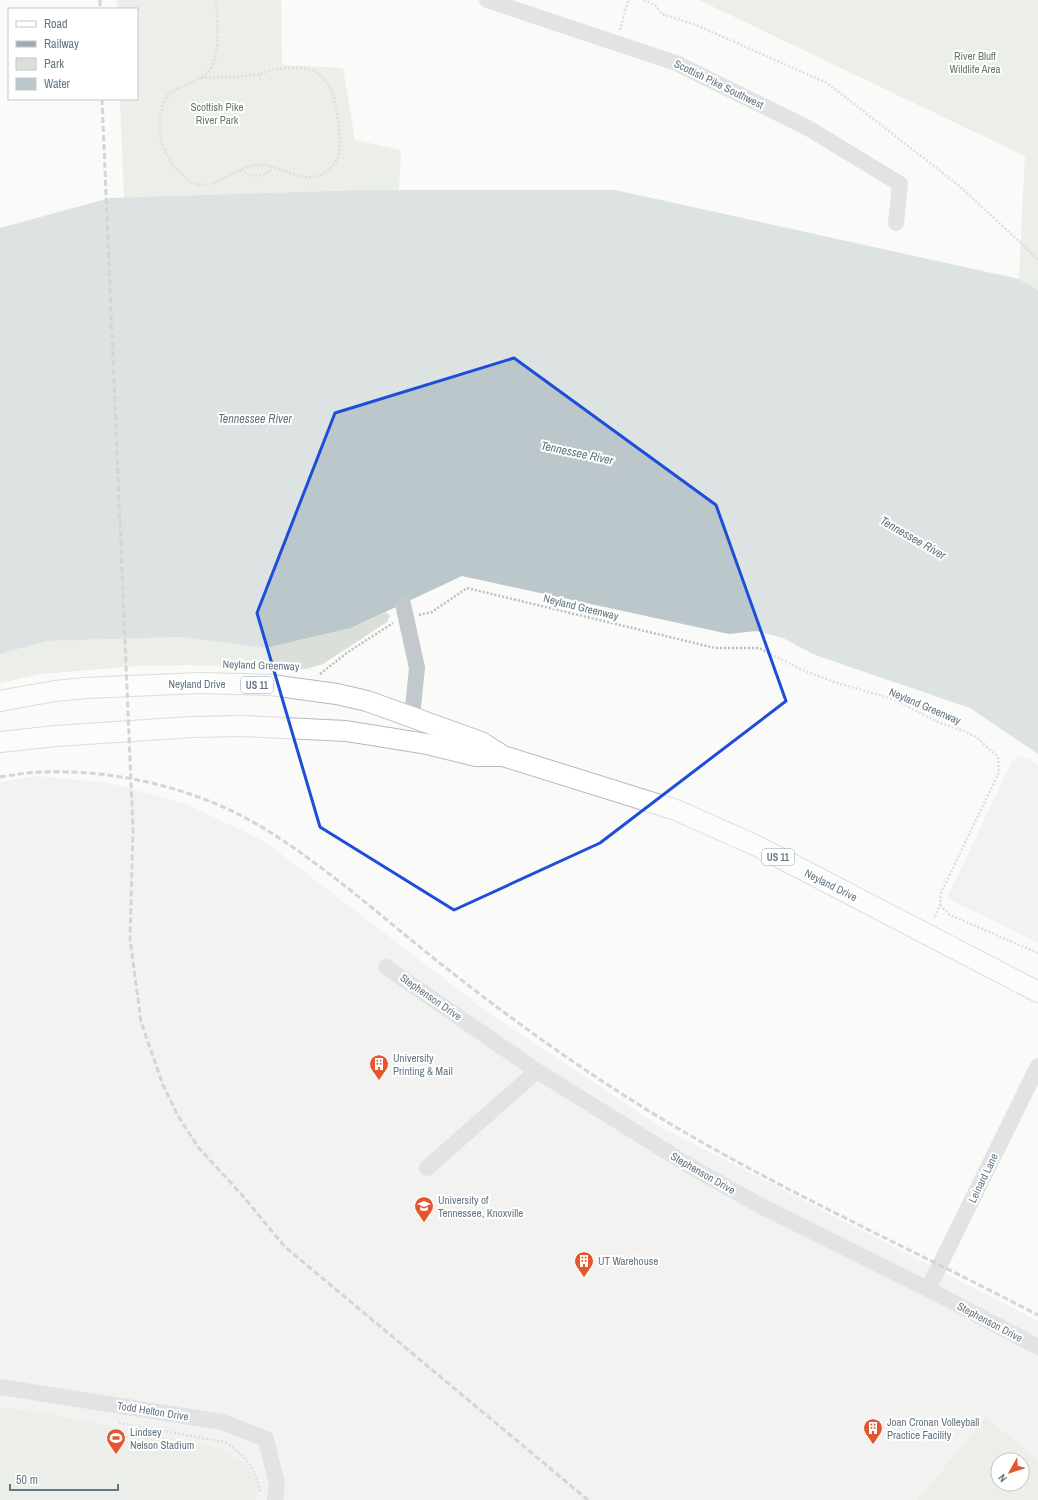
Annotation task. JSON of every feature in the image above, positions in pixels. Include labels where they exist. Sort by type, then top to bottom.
[{"type":"main road","name":"Neyland Drive","points":[[0,701],[55,691],[86,688],[199,683],[271,685],[337,694],[359,699],[481,742],[503,756],[676,810],[757,846],[1038,992]]},
{"type":"main road","name":"Neyland Drive","points":[[0,742],[56,736],[192,727],[243,726],[346,731],[421,742],[476,756],[503,756]]},
{"type":"street","name":"Scottish Pike Southwest","points":[[487,0],[676,62],[808,128],[900,184],[896,223]]},
{"type":"street","points":[[405,611],[417,668],[412,717]]},
{"type":"street","name":"Stephenson Drive","points":[[386,967],[537,1071],[693,1168],[761,1206],[928,1289],[1038,1347]]},
{"type":"street","name":"Leinard Lane","points":[[928,1289],[1038,1066]]},
{"type":"street","points":[[427,1168],[537,1071]]},
{"type":"street","name":"Todd Helton Drive","points":[[0,1387],[222,1422],[266,1439],[278,1484],[268,1499]]},
{"type":"path","points":[[201,78],[211,67],[215,57],[217,42],[216,0]]},
{"type":"path","points":[[617,42],[626,7],[630,0]]},
{"type":"path","points":[[644,0],[655,4],[662,14],[696,25],[827,83],[957,184],[1038,259]]},
{"type":"path","points":[[274,69],[312,70],[324,79],[332,92],[338,123],[340,146],[336,163],[326,172],[313,178],[299,178],[274,168],[261,165],[241,169],[205,185],[193,183],[178,172],[161,140],[159,121],[165,100],[173,91],[201,78],[259,74],[274,69]]},
{"type":"path","points":[[259,74],[262,81]]},
{"type":"path","points":[[241,169],[251,176],[261,176],[274,168]]},
{"type":"path","name":"Neyland Greenway","points":[[318,676],[348,652],[396,622],[405,611],[432,612],[467,588],[715,648],[759,648],[800,669],[834,682],[892,699],[940,723],[976,737],[998,757],[999,772],[941,893],[940,905],[927,935]]},
{"type":"path","points":[[940,905],[950,915],[1038,953]]},
{"type":"path","points":[[112,1421],[224,1442],[237,1450],[247,1460],[257,1476],[268,1499]]},
{"type":"highlighted area","points":[[514,358],[716,505],[786,701],[600,843],[454,910],[320,827],[257,613],[335,413]]},
{"type":"shaded area","points":[[1018,756],[1030,759],[1038,765],[1038,943],[953,901],[948,896],[1011,763]]},
{"type":"shaded area","name":"University of Tennessee, Knoxville","points":[[37,776],[110,783],[186,804],[264,841],[489,1013],[659,1126],[1038,1321],[1038,1500],[0,1500],[0,782]]},
{"type":"green space","name":"Scottish Pike River Park","points":[[117,0],[281,0],[282,65],[343,68],[355,140],[401,150],[399,190],[124,198],[120,100],[138,100],[138,8],[117,8]]},
{"type":"green space","name":"River Bluff Wildlife Area","points":[[699,0],[1038,0],[1038,290],[1019,279],[1025,156]]},
{"type":"green space","points":[[386,612],[390,616],[387,622],[323,664],[306,669],[189,665],[137,666],[41,674],[0,683],[0,654],[47,641],[181,637],[266,648],[351,628]]},
{"type":"green space","name":"Lindsey Nelson Stadium","points":[[0,1407],[47,1414],[217,1447],[246,1463],[259,1484],[256,1500],[0,1500]]},
{"type":"green space","points":[[986,1417],[1027,1452],[990,1452],[990,1492],[1030,1492],[1030,1454],[1038,1461],[1038,1500],[918,1500]]},
{"type":"water","name":"Tennessee River","points":[[370,190],[615,190],[1019,279],[1038,290],[1038,754],[970,708],[815,655],[783,638],[756,631],[729,634],[462,576],[351,628],[266,648],[181,637],[47,641],[0,654],[0,228],[110,198]]},
{"type":"railway","points":[[100,0],[100,8]]},
{"type":"railway","points":[[102,100],[133,830],[130,939],[141,1022],[163,1085],[178,1116],[198,1147],[242,1195],[285,1247],[588,1500]]},
{"type":"railway","points":[[0,777],[32,772],[70,772],[128,778],[157,784],[186,793],[240,815],[265,829],[311,860],[441,964],[536,1036],[636,1103],[784,1187],[1038,1315]]},
{"type":"place","name":"University Printing & Mail","points":[[379,1081]]},
{"type":"place","name":"University of Tennessee, Knoxville","points":[[424,1223]]},
{"type":"place","name":"UT Warehouse","points":[[584,1278]]},
{"type":"place","name":"Joan Cronan Volleyball Practice Facility","points":[[873,1445]]},
{"type":"place","name":"Lindsey Nelson Stadium","points":[[116,1455]]}]
